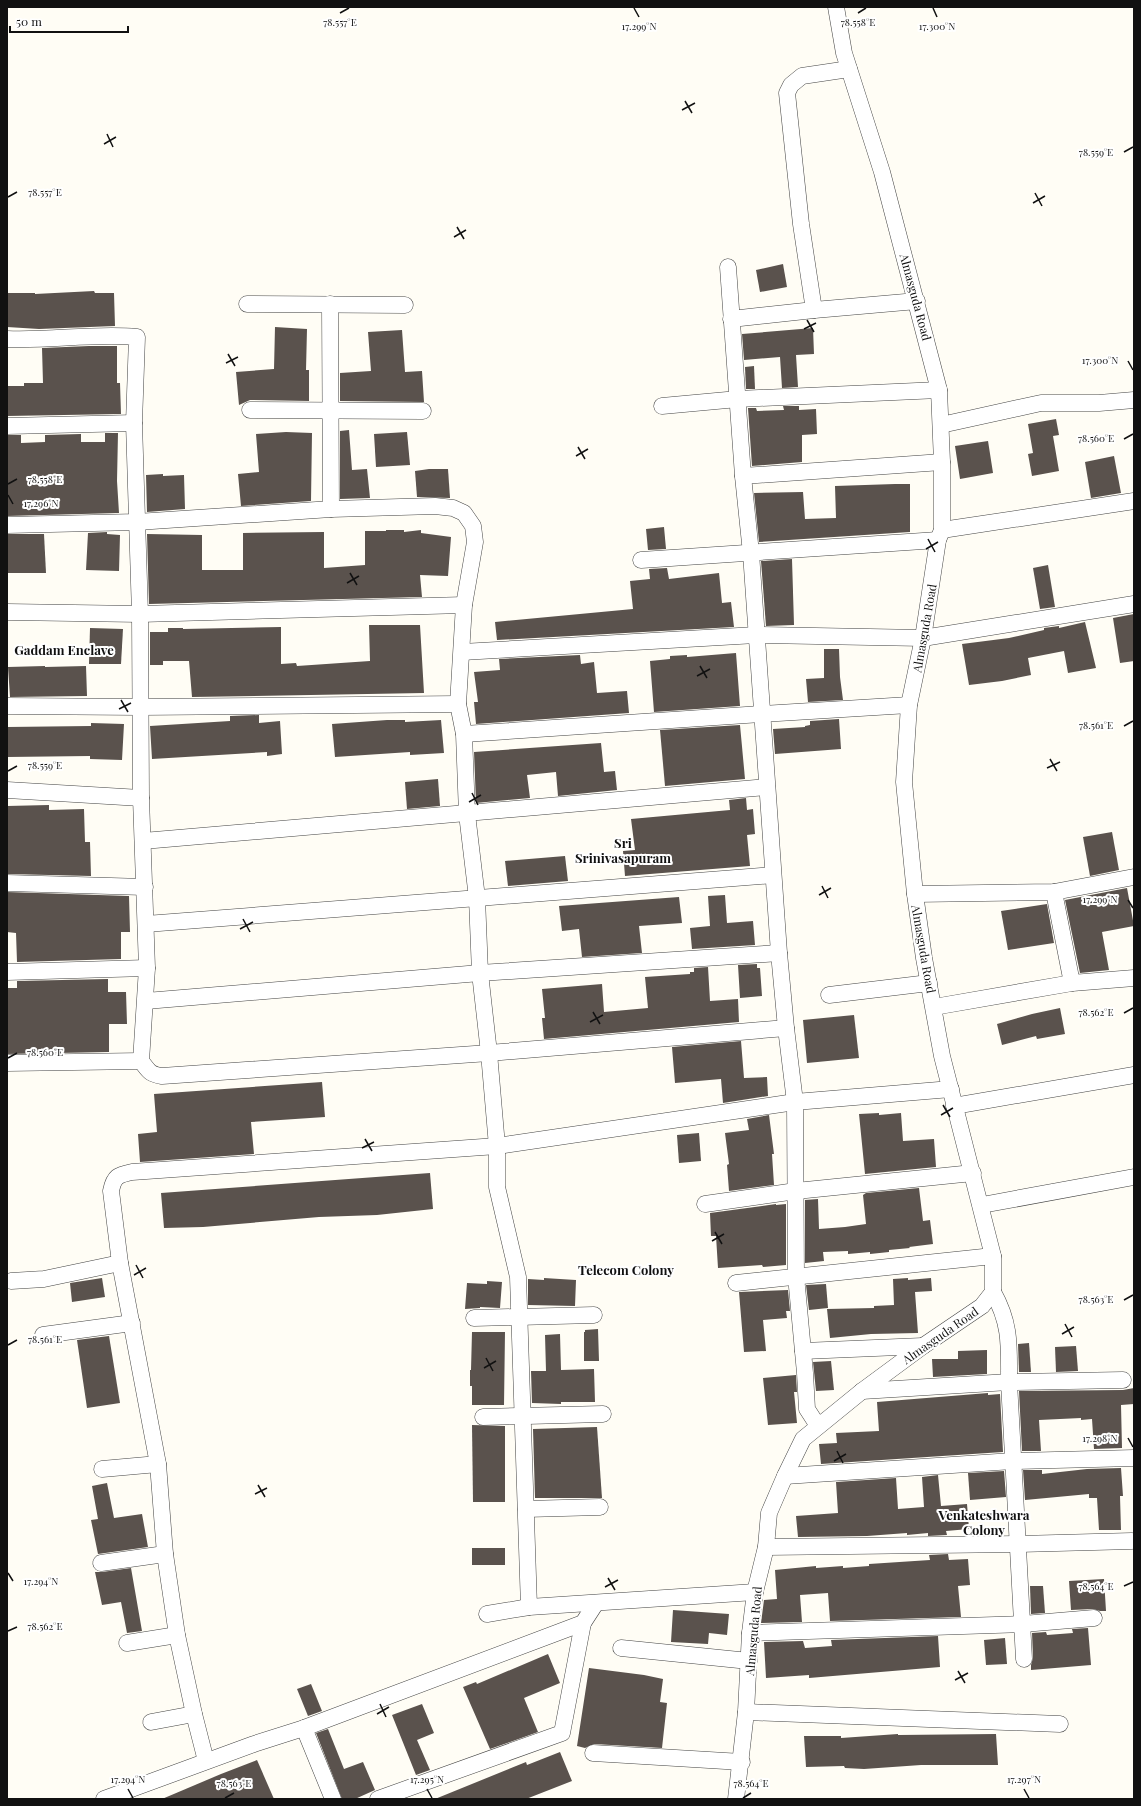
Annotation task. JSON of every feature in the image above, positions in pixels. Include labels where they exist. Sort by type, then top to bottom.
[{"type":"street","name":"Almasguda Road","points":[[736,1799],[742,1762],[750,1633],[755,1592],[766,1547],[769,1513],[803,1439],[862,1391],[923,1346],[982,1306],[993,1292],[993,1256],[982,1205],[954,1106],[942,1056],[929,982],[915,894],[904,782],[909,705],[923,638],[940,535],[942,462],[940,390],[918,301],[882,172],[844,53],[836,7]]},
{"type":"street","points":[[814,310],[801,224],[787,93],[791,85],[802,76],[849,69]]},
{"type":"street","points":[[728,267],[751,553],[761,714],[779,953],[795,1102],[796,1276],[806,1373],[807,1409],[818,1426]]},
{"type":"street","points":[[731,319],[918,301]]},
{"type":"street","points":[[247,304],[405,305]]},
{"type":"street","points":[[330,304],[331,509]]},
{"type":"street","points":[[7,339],[36,340],[120,336],[137,337],[134,423],[140,614],[141,798],[147,968],[141,1061],[152,1075],[162,1076],[489,1053],[786,1028]]},
{"type":"street","points":[[662,406],[738,399],[940,390]]},
{"type":"street","points":[[941,425],[1041,403],[1099,403],[1134,400]]},
{"type":"street","points":[[250,410],[423,411]]},
{"type":"street","points":[[7,426],[134,423]]},
{"type":"street","points":[[744,476],[942,462]]},
{"type":"street","points":[[641,560],[751,553],[940,535],[1134,501]]},
{"type":"street","points":[[7,525],[137,522],[331,509],[435,506],[453,508],[464,513],[473,526],[475,542],[464,605],[458,704],[464,734],[467,814],[477,898],[480,974],[497,1146],[496,1187],[518,1277],[529,1607]]},
{"type":"street","points":[[462,652],[756,635],[923,638],[1134,604]]},
{"type":"street","points":[[7,612],[140,614],[464,605]]},
{"type":"street","points":[[7,706],[140,707],[458,704]]},
{"type":"street","points":[[464,734],[909,705]]},
{"type":"street","points":[[143,841],[467,814],[767,786]]},
{"type":"street","points":[[7,790],[141,798]]},
{"type":"street","points":[[146,924],[773,875]]},
{"type":"street","points":[[915,894],[1054,892],[1134,877]]},
{"type":"street","points":[[7,883],[145,887]]},
{"type":"street","points":[[1054,892],[1072,984]]},
{"type":"street","points":[[146,1001],[480,974],[779,953]]},
{"type":"street","points":[[7,972],[147,968]]},
{"type":"street","points":[[934,1007],[1072,984],[1134,978]]},
{"type":"street","points":[[829,995],[929,982]]},
{"type":"street","points":[[7,1062],[141,1061]]},
{"type":"street","points":[[954,1106],[1134,1075]]},
{"type":"street","points":[[206,1762],[177,1634],[164,1554],[158,1464],[120,1263],[111,1191],[113,1180],[121,1175],[132,1172],[497,1146],[795,1102],[951,1089]]},
{"type":"street","points":[[705,1204],[796,1191],[973,1173]]},
{"type":"street","points":[[982,1205],[1134,1177]]},
{"type":"street","points":[[736,1283],[993,1256]]},
{"type":"street","points":[[11,1281],[44,1279],[120,1263]]},
{"type":"street","points":[[993,1292],[1003,1309],[1007,1323],[1009,1346],[1009,1382],[1019,1544],[1024,1659]]},
{"type":"street","points":[[474,1318],[594,1315]]},
{"type":"street","points":[[43,1335],[132,1323]]},
{"type":"street","points":[[803,1350],[923,1346]]},
{"type":"street","points":[[862,1391],[1009,1382],[1123,1380]]},
{"type":"street","points":[[482,1418],[603,1414]]},
{"type":"street","points":[[785,1476],[1013,1461],[1134,1458]]},
{"type":"street","points":[[102,1469],[158,1464]]},
{"type":"street","points":[[526,1509],[600,1507]]},
{"type":"street","points":[[766,1547],[1132,1541]]},
{"type":"street","points":[[101,1563],[164,1554]]},
{"type":"street","points":[[487,1614],[529,1607],[755,1592]]},
{"type":"street","points":[[378,1799],[562,1733],[583,1623],[596,1602]]},
{"type":"street","points":[[750,1633],[1023,1624],[1094,1618]]},
{"type":"street","points":[[104,1799],[304,1728],[583,1623]]},
{"type":"street","points":[[127,1643],[177,1634]]},
{"type":"street","points":[[621,1648],[749,1661]]},
{"type":"street","points":[[746,1712],[1060,1724]]},
{"type":"street","points":[[151,1722],[194,1714]]},
{"type":"street","points":[[304,1728],[333,1799]]},
{"type":"street","points":[[593,1753],[742,1762]]},
{"type":"building","points":[[783,264],[787,287],[760,292],[756,270]]},
{"type":"building","points":[[94,291],[95,293],[114,293],[115,326],[39,329],[7,327],[7,293],[35,294]]},
{"type":"building","points":[[275,327],[307,329],[306,370],[309,370],[309,401],[250,400],[239,405],[236,372],[274,369]]},
{"type":"building","points":[[813,328],[814,354],[796,355],[798,387],[782,388],[780,357],[744,360],[742,334]]},
{"type":"building","points":[[402,330],[405,372],[422,371],[424,402],[340,401],[340,373],[371,371],[368,332]]},
{"type":"building","points":[[117,346],[117,383],[120,383],[121,414],[7,416],[7,386],[24,386],[24,383],[43,383],[42,348]]},
{"type":"building","points":[[754,366],[755,389],[746,389],[745,367]]},
{"type":"building","points":[[783,406],[799,406],[799,410],[816,409],[817,434],[802,435],[802,462],[752,466],[748,408],[756,408],[757,411],[784,410]]},
{"type":"building","points":[[1056,419],[1059,435],[1053,436],[1059,471],[1032,476],[1028,454],[1033,453],[1028,424]]},
{"type":"building","points":[[349,430],[352,470],[367,469],[370,498],[340,499],[340,431]]},
{"type":"building","points":[[286,432],[312,433],[311,501],[241,506],[238,474],[259,472],[256,434]]},
{"type":"building","points":[[407,432],[410,465],[376,467],[374,434]]},
{"type":"building","points":[[105,433],[118,433],[117,481],[119,513],[7,516],[7,435],[21,435],[21,443],[45,442],[45,435],[81,434],[81,442],[105,442]]},
{"type":"building","points":[[988,441],[993,473],[960,479],[955,446]]},
{"type":"building","points":[[1114,456],[1121,493],[1091,498],[1085,462]]},
{"type":"building","points":[[448,469],[450,498],[417,497],[415,471]]},
{"type":"building","points":[[163,474],[163,476],[184,475],[185,509],[147,512],[146,475]]},
{"type":"building","points":[[910,484],[910,532],[759,542],[754,493],[803,492],[805,519],[836,518],[835,486]]},
{"type":"building","points":[[664,527],[666,549],[648,550],[646,529]]},
{"type":"building","points":[[404,530],[404,532],[421,530],[421,533],[451,537],[448,576],[420,575],[422,597],[149,604],[147,534],[202,535],[202,570],[243,570],[243,533],[324,532],[324,568],[365,565],[365,531]]},
{"type":"building","points":[[107,532],[107,534],[120,535],[119,571],[86,570],[88,533]]},
{"type":"building","points":[[7,534],[44,534],[46,573],[7,573]]},
{"type":"building","points":[[792,559],[794,625],[766,626],[761,561]]},
{"type":"building","points":[[1048,565],[1055,607],[1040,609],[1033,568]]},
{"type":"building","points":[[667,568],[669,579],[719,573],[722,603],[731,602],[734,627],[497,640],[495,622],[633,609],[630,581],[650,579],[649,569]]},
{"type":"building","points":[[1134,614],[1134,661],[1120,663],[1113,618]]},
{"type":"building","points":[[1085,622],[1096,668],[1068,673],[1064,651],[1028,658],[1031,675],[1002,681],[969,685],[962,644],[1009,638],[1044,630],[1044,628],[1059,626],[1059,628]]},
{"type":"building","points":[[369,625],[420,625],[424,693],[192,697],[189,661],[163,661],[163,665],[150,665],[150,632],[168,632],[168,628],[281,627],[281,664],[296,663],[297,666],[370,661]]},
{"type":"building","points":[[90,628],[123,629],[121,664],[89,664]]},
{"type":"building","points":[[824,649],[839,649],[843,700],[808,702],[806,679],[824,678]]},
{"type":"building","points":[[736,653],[740,706],[654,712],[650,661],[670,659],[670,656],[687,655],[687,657]]},
{"type":"building","points":[[580,655],[581,664],[594,662],[597,693],[627,691],[629,713],[476,724],[474,702],[478,702],[474,672],[500,670],[499,659]]},
{"type":"building","points":[[86,666],[87,696],[10,697],[8,667]]},
{"type":"building","points":[[259,715],[259,723],[280,721],[282,754],[267,756],[267,752],[152,759],[150,726],[230,721],[230,716]]},
{"type":"building","points":[[839,719],[841,749],[775,754],[773,729],[805,727],[810,725],[810,721]]},
{"type":"building","points":[[405,720],[405,722],[441,720],[444,753],[410,755],[410,752],[335,757],[332,724]]},
{"type":"building","points":[[91,723],[124,724],[122,760],[90,759],[90,756],[7,757],[7,727],[91,726]]},
{"type":"building","points":[[740,725],[745,779],[665,786],[660,730]]},
{"type":"building","points":[[601,743],[604,772],[615,771],[617,790],[558,796],[556,772],[527,775],[530,798],[476,803],[474,752]]},
{"type":"building","points":[[438,779],[440,806],[407,809],[405,782]]},
{"type":"building","points":[[746,798],[747,810],[753,809],[755,834],[747,835],[750,866],[625,876],[623,851],[635,850],[631,819],[730,810],[729,800]]},
{"type":"building","points":[[49,805],[49,810],[84,809],[85,842],[90,842],[91,876],[7,874],[7,806]]},
{"type":"building","points":[[1112,832],[1119,870],[1090,876],[1083,837]]},
{"type":"building","points":[[565,856],[568,881],[508,886],[505,861]]},
{"type":"building","points":[[1127,888],[1134,926],[1102,932],[1109,970],[1080,973],[1065,900]]},
{"type":"building","points":[[7,892],[129,896],[130,932],[121,932],[121,959],[17,962],[16,933],[7,932]]},
{"type":"building","points":[[725,895],[727,923],[753,921],[755,945],[692,949],[690,928],[710,926],[708,896]]},
{"type":"building","points":[[679,897],[682,923],[639,926],[642,953],[582,957],[579,929],[562,931],[559,906]]},
{"type":"building","points":[[1047,904],[1054,943],[1008,950],[1001,911]]},
{"type":"building","points":[[757,964],[757,968],[760,968],[762,996],[740,998],[738,965]]},
{"type":"building","points":[[708,967],[710,1001],[738,999],[739,1022],[544,1039],[542,1018],[545,1018],[542,989],[602,984],[604,1012],[648,1008],[645,977],[690,974],[690,972],[694,972],[694,968]]},
{"type":"building","points":[[108,979],[108,992],[126,992],[127,1024],[109,1024],[109,1052],[7,1054],[7,988],[17,988],[17,981]]},
{"type":"building","points":[[1060,1008],[1065,1034],[1037,1039],[1036,1036],[1002,1045],[997,1024]]},
{"type":"building","points":[[854,1015],[859,1058],[807,1063],[803,1020]]},
{"type":"building","points":[[741,1041],[744,1078],[767,1077],[768,1096],[723,1103],[721,1079],[675,1083],[672,1047]]},
{"type":"building","points":[[322,1082],[325,1117],[251,1122],[254,1154],[140,1162],[138,1134],[157,1132],[154,1094]]},
{"type":"building","points":[[879,1113],[879,1115],[901,1113],[903,1141],[934,1139],[936,1167],[865,1174],[859,1114]]},
{"type":"building","points":[[769,1115],[774,1154],[772,1154],[774,1185],[729,1191],[727,1165],[729,1164],[725,1133],[749,1130],[747,1119]]},
{"type":"building","points":[[699,1133],[701,1161],[679,1163],[677,1135]]},
{"type":"building","points":[[430,1173],[433,1209],[377,1215],[319,1217],[203,1227],[164,1228],[161,1193]]},
{"type":"building","points":[[919,1188],[923,1221],[930,1220],[933,1244],[870,1254],[870,1252],[848,1254],[848,1251],[823,1252],[824,1261],[805,1263],[805,1200],[818,1199],[819,1229],[845,1227],[866,1224],[863,1195],[866,1193]]},
{"type":"building","points":[[786,1204],[786,1265],[718,1268],[716,1236],[711,1236],[710,1213]]},
{"type":"building","points":[[102,1278],[105,1297],[72,1302],[70,1283]]},
{"type":"building","points":[[544,1278],[576,1280],[575,1306],[528,1305],[528,1279],[544,1280]]},
{"type":"building","points":[[908,1278],[908,1280],[931,1278],[932,1291],[915,1292],[918,1333],[871,1334],[830,1338],[827,1309],[874,1308],[874,1306],[894,1305],[893,1279]]},
{"type":"building","points":[[487,1281],[502,1282],[500,1308],[480,1307],[465,1309],[467,1283],[487,1284]]},
{"type":"building","points":[[826,1284],[828,1308],[809,1310],[806,1285]]},
{"type":"building","points":[[788,1290],[790,1311],[786,1311],[787,1318],[763,1320],[766,1351],[744,1352],[739,1292]]},
{"type":"building","points":[[598,1329],[599,1361],[584,1361],[584,1332],[585,1330]]},
{"type":"building","points":[[472,1332],[505,1332],[504,1405],[472,1405],[470,1370]]},
{"type":"building","points":[[560,1334],[561,1370],[594,1369],[595,1402],[561,1402],[561,1404],[532,1403],[531,1371],[546,1371],[545,1335]]},
{"type":"building","points":[[109,1336],[120,1403],[87,1408],[77,1340]]},
{"type":"building","points":[[1029,1343],[1031,1372],[1019,1372],[1018,1344]]},
{"type":"building","points":[[1076,1346],[1078,1371],[1056,1372],[1055,1347]]},
{"type":"building","points":[[987,1350],[987,1374],[933,1377],[932,1359],[958,1359],[958,1351]]},
{"type":"building","points":[[831,1361],[834,1390],[816,1391],[813,1362]]},
{"type":"building","points":[[796,1375],[797,1392],[794,1392],[797,1423],[768,1425],[763,1378]]},
{"type":"building","points":[[1134,1388],[1134,1404],[1121,1405],[1122,1448],[1094,1449],[1092,1419],[1081,1420],[1081,1418],[1039,1420],[1041,1451],[1022,1451],[1019,1391],[1123,1390]]},
{"type":"building","points":[[988,1393],[988,1395],[1000,1394],[1003,1452],[821,1464],[819,1444],[837,1443],[836,1433],[879,1431],[877,1402]]},
{"type":"building","points":[[472,1425],[505,1426],[505,1502],[473,1502]]},
{"type":"building","points":[[597,1427],[602,1498],[535,1498],[533,1429]]},
{"type":"building","points":[[1121,1468],[1123,1496],[1120,1496],[1121,1530],[1099,1530],[1097,1498],[1089,1498],[1089,1494],[1025,1500],[1023,1470],[1042,1470],[1042,1474],[1087,1469]]},
{"type":"building","points":[[1004,1471],[1006,1497],[970,1500],[968,1473]]},
{"type":"building","points":[[938,1475],[941,1506],[967,1504],[969,1529],[946,1531],[947,1535],[928,1536],[928,1533],[907,1535],[907,1533],[867,1536],[798,1537],[796,1516],[838,1513],[836,1482],[896,1478],[898,1509],[924,1507],[922,1477]]},
{"type":"building","points":[[107,1483],[114,1518],[142,1514],[148,1547],[98,1554],[91,1520],[98,1519],[92,1486]]},
{"type":"building","points":[[472,1548],[505,1548],[505,1565],[472,1565]]},
{"type":"building","points":[[948,1554],[949,1560],[968,1559],[970,1585],[958,1586],[961,1617],[830,1621],[828,1593],[800,1595],[802,1622],[761,1623],[764,1600],[777,1599],[775,1570],[816,1566],[816,1568],[843,1566],[843,1568],[869,1566],[869,1564],[930,1560],[929,1555]]},
{"type":"building","points":[[131,1568],[142,1631],[127,1633],[121,1602],[102,1605],[95,1572]]},
{"type":"building","points":[[1104,1579],[1106,1611],[1093,1609],[1071,1610],[1069,1581]]},
{"type":"building","points":[[1030,1586],[1043,1586],[1045,1613],[1031,1614]]},
{"type":"building","points":[[673,1610],[729,1614],[727,1635],[709,1633],[708,1644],[671,1642]]},
{"type":"building","points":[[1088,1628],[1091,1665],[1031,1670],[1033,1658],[1032,1633],[1046,1632],[1047,1635],[1073,1633],[1072,1629]]},
{"type":"building","points":[[938,1636],[940,1667],[809,1678],[809,1675],[766,1678],[764,1642],[803,1641],[805,1648],[832,1646],[831,1640]]},
{"type":"building","points":[[1005,1638],[1007,1664],[986,1665],[984,1640]]},
{"type":"building","points":[[548,1654],[560,1683],[524,1698],[538,1732],[490,1749],[463,1687],[476,1682],[477,1684]]},
{"type":"building","points":[[589,1668],[663,1679],[660,1702],[667,1703],[662,1748],[594,1744],[585,1748],[577,1746]]},
{"type":"building","points":[[311,1684],[322,1711],[308,1716],[297,1689]]},
{"type":"building","points":[[422,1704],[434,1733],[417,1740],[430,1770],[416,1775],[392,1715]]},
{"type":"building","points":[[328,1729],[344,1769],[363,1762],[375,1790],[355,1799],[342,1799],[316,1733]]},
{"type":"building","points":[[898,1734],[996,1734],[998,1765],[921,1765],[864,1769],[845,1768],[844,1766],[806,1767],[804,1736],[841,1736],[841,1738]]},
{"type":"building","points":[[560,1752],[572,1781],[526,1799],[435,1799],[526,1762],[527,1765]]},
{"type":"building","points":[[257,1760],[274,1799],[162,1799],[221,1774]]},
{"type":"district","name":"Gaddam Enclave","points":[[64,649]]},
{"type":"district","name":"Sri Srinivasapuram","points":[[623,850]]},
{"type":"district","name":"Telecom Colony","points":[[626,1269]]},
{"type":"district","name":"Venkateshwara Colony","points":[[984,1522]]}]
